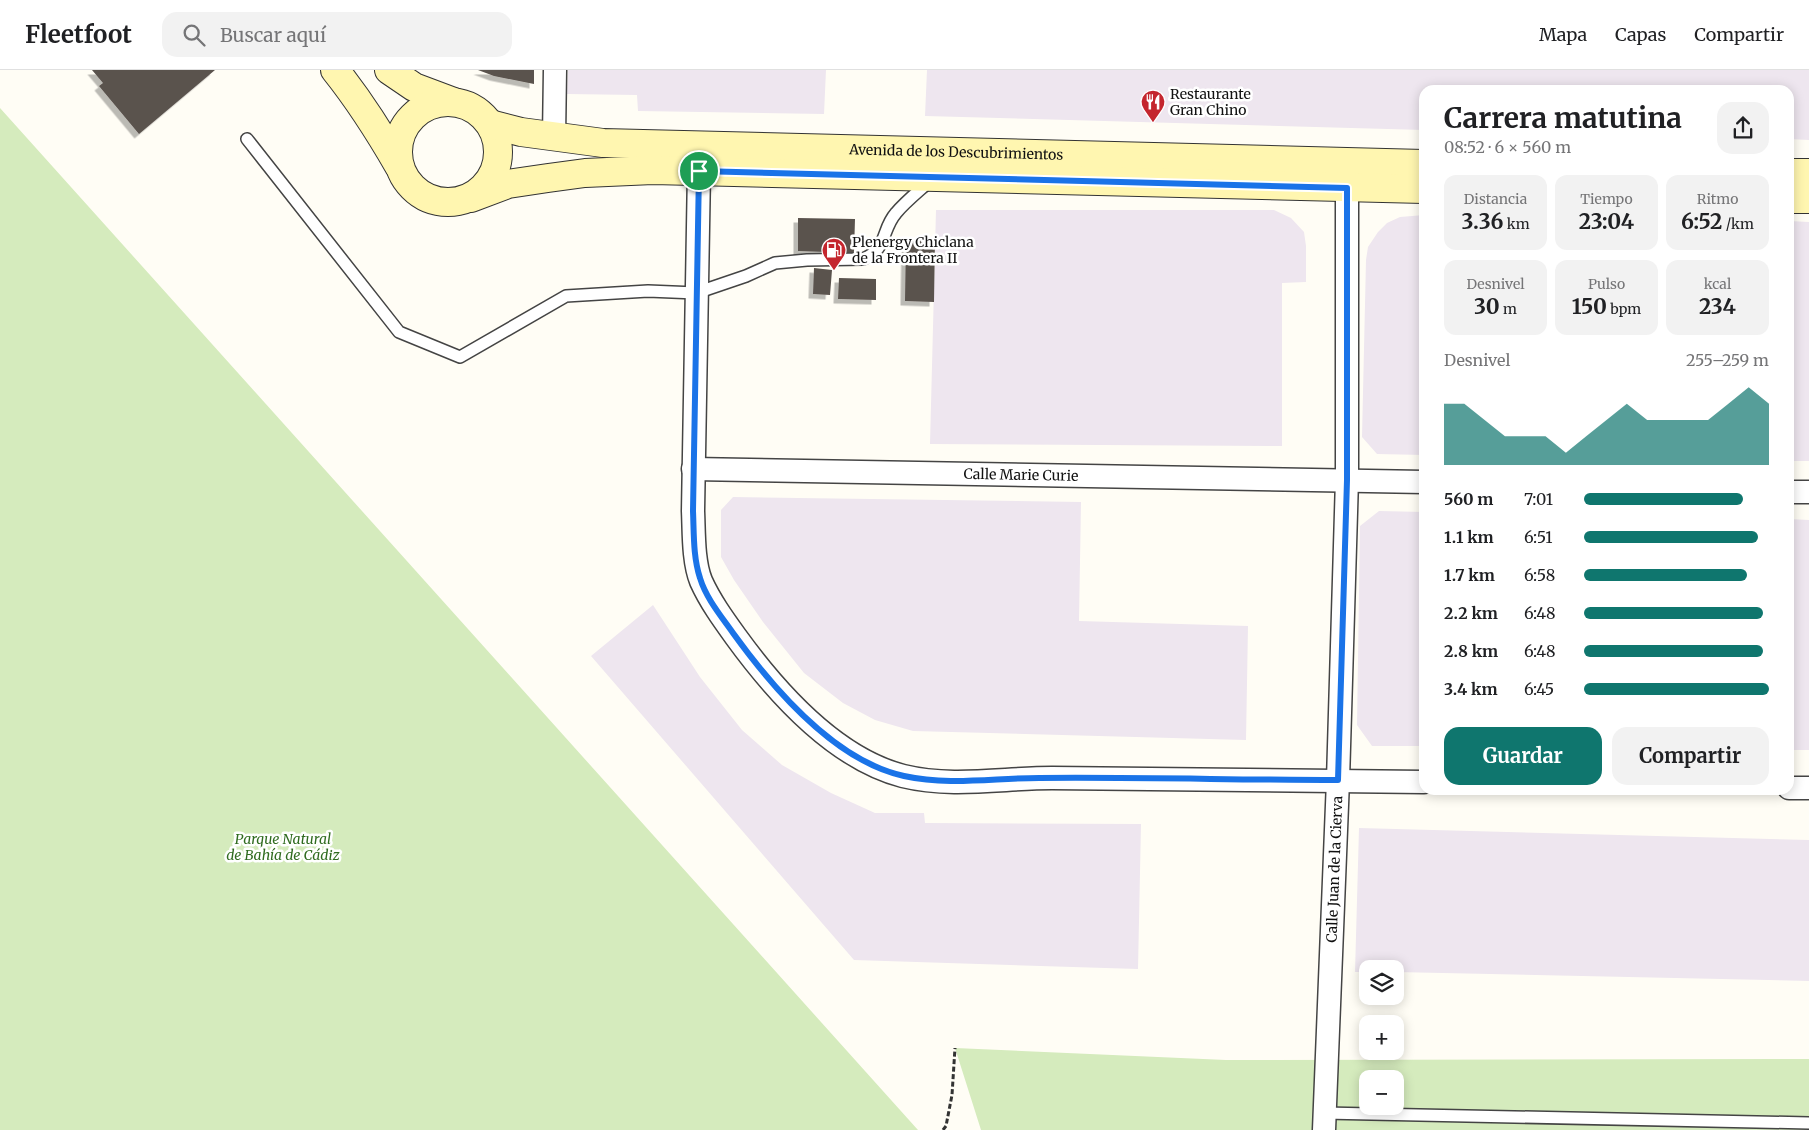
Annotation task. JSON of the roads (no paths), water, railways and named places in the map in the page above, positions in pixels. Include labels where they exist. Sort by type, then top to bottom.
[{"type":"main road","points":[[335,70],[372,121],[406,180],[416,191],[429,199],[442,202],[457,202],[471,198],[491,178],[497,165],[496,137],[490,124],[480,113],[468,106],[414,87],[389,70]]},
{"type":"main road","points":[[400,168],[398,146],[405,126],[414,115],[426,107],[439,102],[454,102]]},
{"type":"main road","name":"Avenida de los Descubrimientos","points":[[490,124],[521,132],[603,143],[1419,164]]},
{"type":"main road","name":"Avenida de los Descubrimientos","points":[[471,198],[508,184],[585,173],[653,170],[1419,190]]},
{"type":"main road","points":[[1794,173],[1809,173]]},
{"type":"main road","points":[[1794,198],[1809,199]]},
{"type":"street","points":[[554,137],[555,70]]},
{"type":"street","points":[[699,171],[693,511],[695,547],[700,579],[716,610],[750,657],[786,698],[827,736],[866,762],[903,776],[955,782],[1037,778],[1419,782]]},
{"type":"street","name":"Calle Juan de la Cierva","points":[[1324,1122],[1338,780],[1347,480],[1347,188]]},
{"type":"street","name":"Calle Marie Curie","points":[[693,469],[1419,482]]},
{"type":"street","points":[[1794,492],[1809,492]]},
{"type":"street","points":[[1794,788],[1809,788]]},
{"type":"lane","points":[[247,139],[399,332],[460,356],[566,296],[648,291],[696,293],[746,276],[775,263],[807,260],[863,259],[871,256],[883,242],[885,233],[895,214],[934,177]]},
{"type":"lane","points":[[1324,1122],[1809,1123]]},
{"type":"place","name":"Restaurante Gran Chino","points":[[1153,123]]},
{"type":"place","name":"Plenergy Chiclana de la Frontera II","points":[[834,271]]},
{"type":"park label","name":"Parque Natural de Bahía de Cádiz","points":[[283,848]]}]
